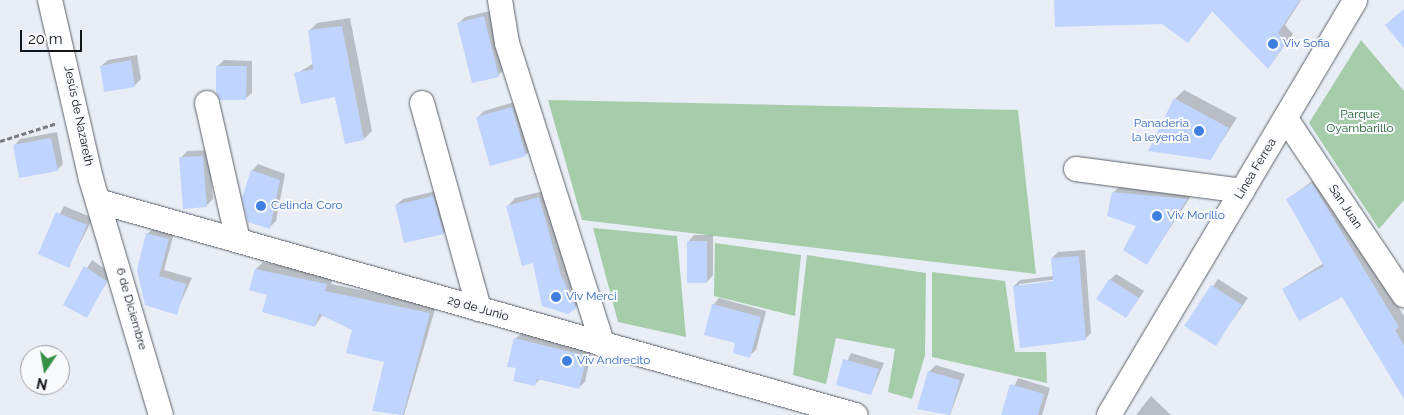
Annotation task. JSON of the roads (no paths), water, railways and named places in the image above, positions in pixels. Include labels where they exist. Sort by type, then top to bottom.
[{"type":"street","name":"Jesús de Nazareth","points":[[50,0],[80,117],[91,179],[101,202]]},
{"type":"street","points":[[500,0],[506,43],[603,344]]},
{"type":"street","name":"Linea Ferrea","points":[[1109,415],[1243,192],[1355,0]]},
{"type":"street","points":[[207,103],[238,241]]},
{"type":"street","points":[[422,103],[479,309]]},
{"type":"street","name":"San Juan","points":[[1286,119],[1404,295]]},
{"type":"street","points":[[1076,169],[1243,192]]},
{"type":"street","name":"29 de Junio","points":[[101,202],[856,415]]},
{"type":"street","name":"6 de Diciembre","points":[[101,202],[162,415]]},
{"type":"place","name":"Viv Sofia","points":[[1273,44]]},
{"type":"place","name":"Panaderia la leyenda","points":[[1199,131]]},
{"type":"place","name":"Celinda Coro","points":[[261,206]]},
{"type":"place","name":"Viv Morillo","points":[[1157,216]]},
{"type":"place","name":"Viv Merci","points":[[556,297]]},
{"type":"place","name":"Viv Andrecito","points":[[567,361]]},
{"type":"park label","name":"Parque Oyambarillo","points":[[1360,122]]}]
